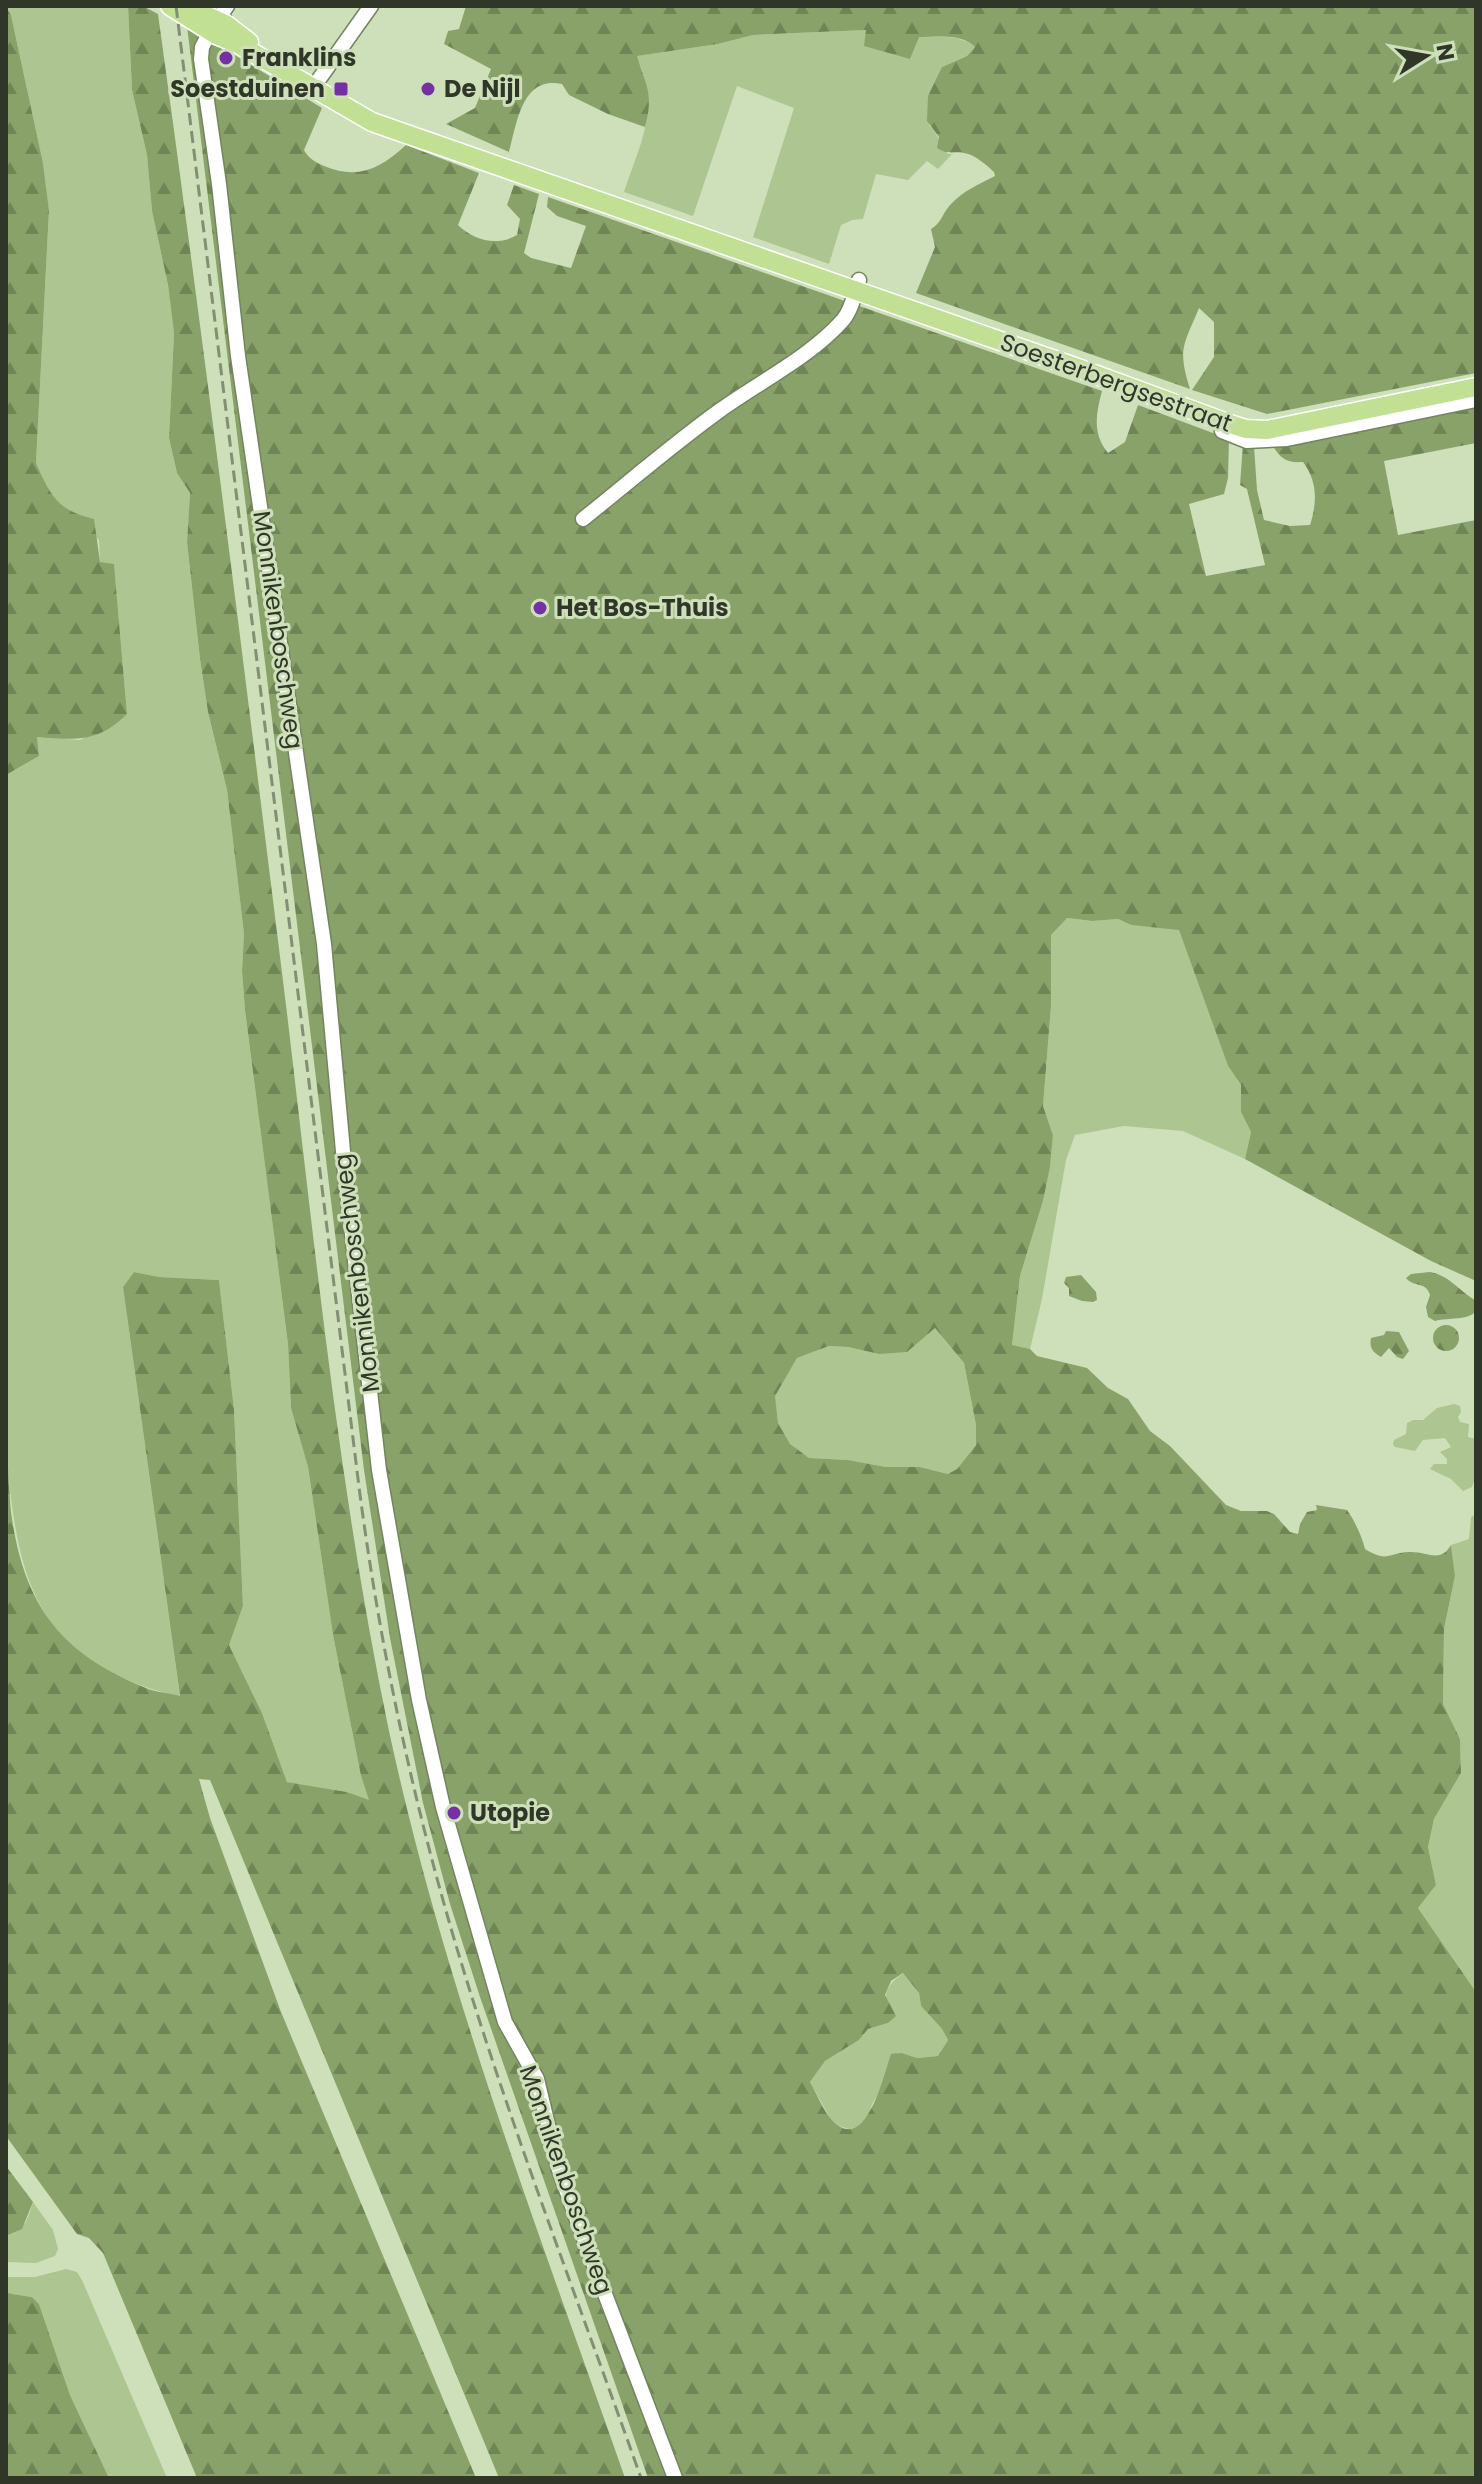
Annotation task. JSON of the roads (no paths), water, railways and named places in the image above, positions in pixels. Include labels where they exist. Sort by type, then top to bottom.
[{"type":"main road","name":"Soesterbergsestraat","points":[[178,7],[220,28],[238,44],[315,85],[372,122],[515,173],[858,286],[1246,429],[1267,430],[1476,387]]},
{"type":"street","points":[[315,85],[371,6]]},
{"type":"street","name":"Monnikenboschweg","points":[[220,28],[202,47],[201,59],[219,184],[238,356],[324,944],[345,1173],[379,1470],[419,1700],[443,1807],[505,2022],[537,2079],[558,2167],[675,2478]]},
{"type":"street","points":[[583,519],[708,419],[819,341],[846,316],[858,286]]},
{"type":"street","points":[[1222,431],[1247,441],[1287,439],[1476,400]]},
{"type":"railway","points":[[176,6],[359,1487],[376,1602],[424,1830],[455,1942],[521,2144],[641,2478]]},
{"type":"place","name":"Franklins","points":[[226,58]]},
{"type":"place","name":"Soestduinen","points":[[341,89]]},
{"type":"place","name":"De Nijl","points":[[428,89]]},
{"type":"place","name":"Het Bos-Thuis","points":[[540,608]]},
{"type":"place","name":"Utopie","points":[[454,1813]]}]
